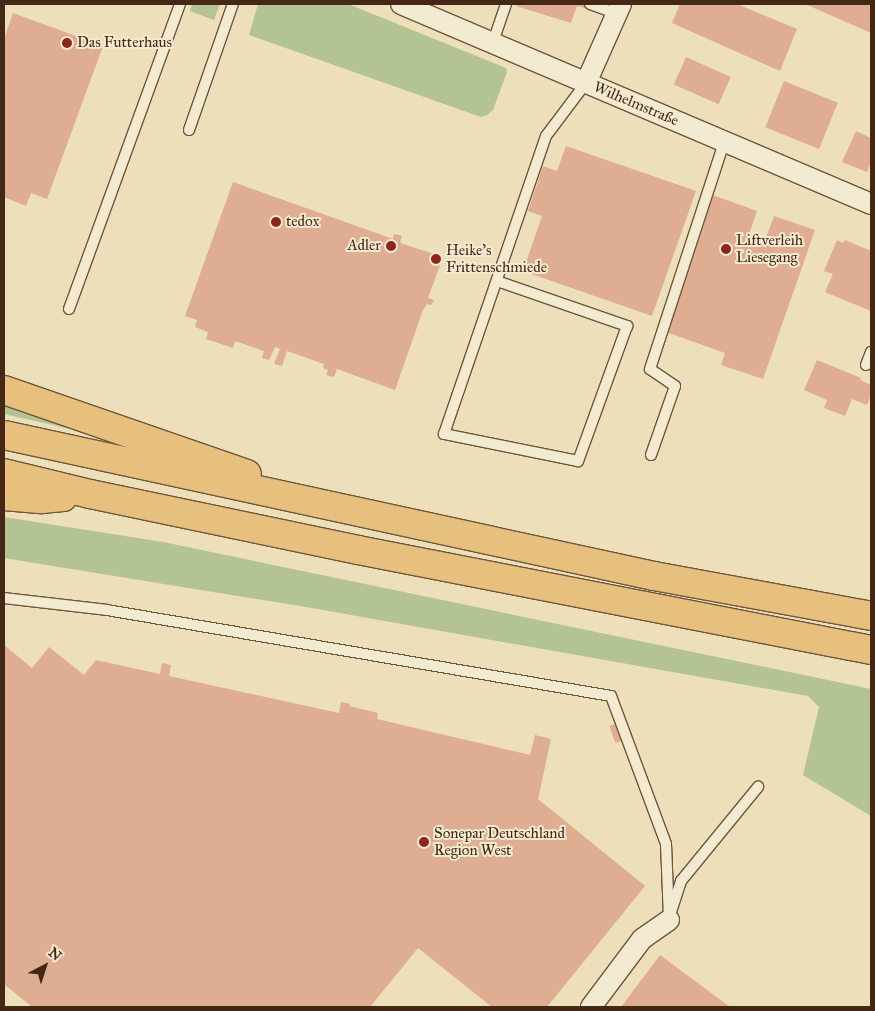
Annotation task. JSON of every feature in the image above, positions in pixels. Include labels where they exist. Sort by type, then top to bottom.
[{"type":"highway","points":[[4,390],[347,510]]},
{"type":"highway","points":[[4,436],[654,576],[871,616]]},
{"type":"highway","points":[[4,473],[90,494],[358,550],[871,650]]},
{"type":"highway","points":[[4,496],[42,499],[90,494]]},
{"type":"street","name":"Wilhelmstraße","points":[[401,4],[871,204]]},
{"type":"street","points":[[586,83],[619,9]]},
{"type":"street","points":[[591,1007],[642,939],[668,920]]},
{"type":"lane","points":[[69,309],[180,4]]},
{"type":"lane","points":[[190,130],[233,4]]},
{"type":"lane","points":[[493,42],[506,4]]},
{"type":"lane","points":[[590,4],[619,9]]},
{"type":"lane","points":[[497,281],[627,326],[578,460],[444,434],[546,136],[586,83]]},
{"type":"lane","points":[[651,455],[675,386],[650,370],[724,142]]},
{"type":"lane","points":[[866,365],[871,352]]},
{"type":"lane","points":[[4,598],[155,618],[611,696],[666,844],[668,920]]},
{"type":"lane","points":[[668,920],[681,881],[758,787]]},
{"type":"green space","points":[[192,4],[220,4],[214,20],[190,11]]},
{"type":"green space","points":[[258,4],[348,4],[506,68],[507,72],[493,110],[481,117],[249,35]]},
{"type":"green space","points":[[4,400],[111,438],[4,414]]},
{"type":"green space","points":[[4,517],[163,542],[871,689],[871,816],[803,775],[819,707],[808,696],[306,607],[4,558]]},
{"type":"building","points":[[517,4],[590,4],[588,9],[577,6],[571,23],[516,6]]},
{"type":"building","points":[[680,4],[737,4],[797,29],[780,71],[672,23]]},
{"type":"building","points":[[805,4],[871,4],[871,33]]},
{"type":"building","points":[[13,13],[103,46],[47,199],[31,193],[26,206],[4,197],[4,39]]},
{"type":"building","points":[[686,57],[731,77],[719,104],[674,84]]},
{"type":"building","points":[[784,81],[838,103],[819,149],[765,127]]},
{"type":"building","points":[[856,131],[871,138],[871,162],[867,172],[842,162]]},
{"type":"building","points":[[566,146],[696,191],[652,316],[523,271],[542,216],[528,211],[543,166],[557,171]]},
{"type":"building","points":[[233,182],[393,239],[394,234],[402,236],[400,242],[403,244],[443,257],[428,298],[434,300],[431,305],[427,304],[423,310],[395,390],[337,369],[334,377],[326,375],[328,370],[323,368],[324,364],[287,351],[282,366],[274,364],[280,349],[275,347],[269,360],[262,358],[264,351],[235,341],[233,348],[206,339],[208,332],[195,327],[197,320],[185,316]]},
{"type":"building","points":[[710,194],[757,211],[748,237],[764,243],[774,216],[815,230],[763,379],[721,365],[725,353],[666,332],[705,222],[701,221]]},
{"type":"building","points":[[837,240],[843,243],[845,240],[871,251],[871,311],[825,292],[833,274],[824,271]]},
{"type":"building","points":[[817,360],[861,378],[860,380],[871,385],[871,395],[867,405],[852,399],[845,416],[824,408],[827,400],[804,390]]},
{"type":"building","points":[[4,645],[32,668],[49,647],[84,675],[96,660],[160,674],[162,663],[171,665],[169,676],[339,713],[341,702],[350,704],[349,706],[378,713],[377,719],[530,755],[535,735],[551,739],[538,799],[645,886],[547,1007],[492,1007],[418,948],[370,1007],[32,1007],[4,984]]},
{"type":"building","points":[[618,723],[624,740],[615,743],[609,726]]},
{"type":"building","points":[[660,955],[730,1007],[621,1007]]},
{"type":"place","name":"Das Futterhaus","points":[[67,43]]},
{"type":"place","name":"tedox","points":[[276,222]]},
{"type":"place","name":"Adler","points":[[391,246]]},
{"type":"place","name":"Liftverleih Liesegang","points":[[726,249]]},
{"type":"place","name":"Heike's Frittenschmiede","points":[[436,259]]},
{"type":"place","name":"Sonepar Deutschland Region West","points":[[424,842]]}]
